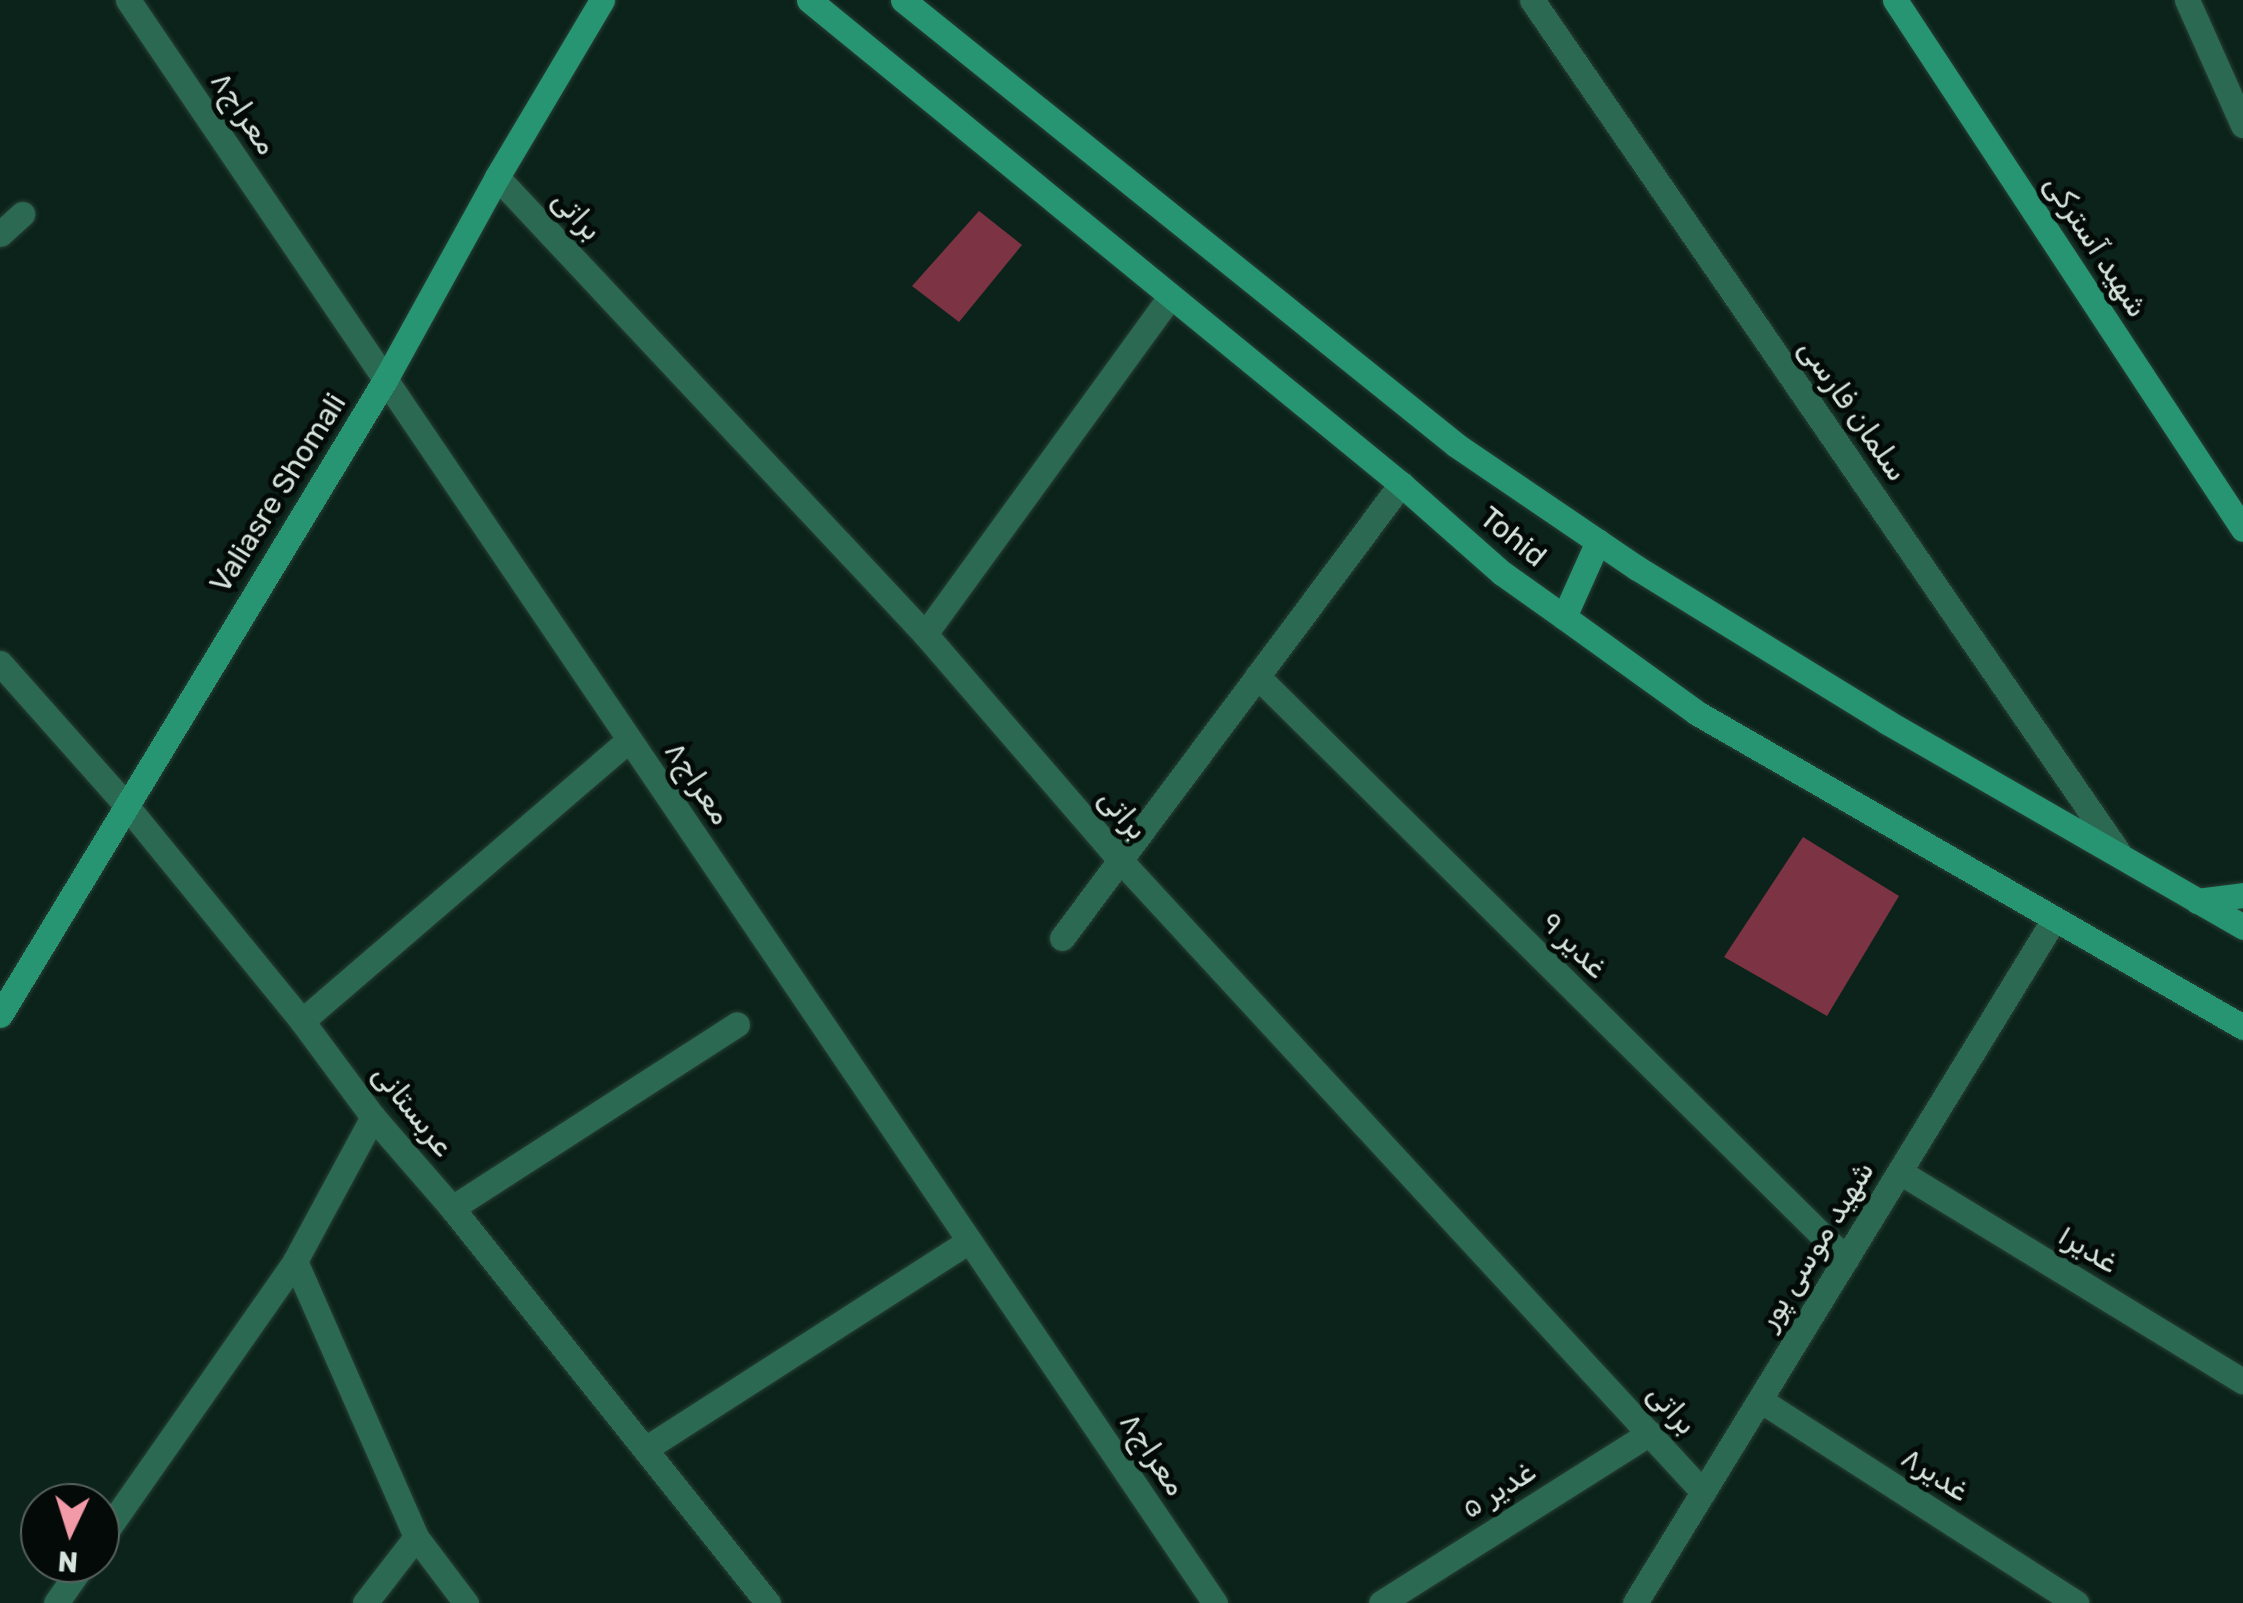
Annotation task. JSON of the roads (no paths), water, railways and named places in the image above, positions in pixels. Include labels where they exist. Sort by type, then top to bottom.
[{"type":"main road","name":"Valiasre Shomali","points":[[0,1015],[385,380],[497,177],[602,0]]},
{"type":"main road","name":"Tohid","points":[[809,0],[1401,484],[1502,573],[1697,712],[2053,921],[2243,1027]]},
{"type":"main road","name":"Tohid","points":[[903,0],[1456,445],[1598,542],[1887,722],[2243,927]]},
{"type":"main road","name":"شهید آسترکی","points":[[1895,0],[2243,528]]},
{"type":"main road","points":[[1564,617],[1598,542]]},
{"type":"main road","points":[[2197,901],[2243,895]]},
{"type":"street","name":"معراج۸","points":[[128,0],[1215,1603]]},
{"type":"street","name":"سلمان فارسی","points":[[1532,0],[2121,856]]},
{"type":"street","points":[[2186,0],[2243,125]]},
{"type":"street","name":"براتی","points":[[497,177],[924,634],[1120,860],[1703,1492]]},
{"type":"street","points":[[0,234],[22,214]]},
{"type":"street","points":[[924,634],[1170,297]]},
{"type":"street","points":[[1062,938],[1401,484]]},
{"type":"street","name":"عربستانی","points":[[0,663],[125,804],[768,1603]]},
{"type":"street","name":"غدیر ۹","points":[[1258,676],[1846,1259]]},
{"type":"street","points":[[302,1021],[629,740]]},
{"type":"street","name":"شهید موسی پور","points":[[1635,1603],[2053,921]]},
{"type":"street","points":[[452,1208],[738,1024]]},
{"type":"street","points":[[120,1511],[295,1260],[374,1117]]},
{"type":"street","name":"غدیر۱","points":[[1900,1172],[2243,1381]]},
{"type":"street","points":[[644,1448],[969,1240]]},
{"type":"street","points":[[295,1260],[416,1537],[466,1603]]},
{"type":"street","name":"غدیر۸","points":[[1760,1400],[2076,1603]]},
{"type":"street","name":"غدیر ۵","points":[[1381,1603],[1650,1433]]},
{"type":"street","points":[[365,1603],[416,1537]]}]
